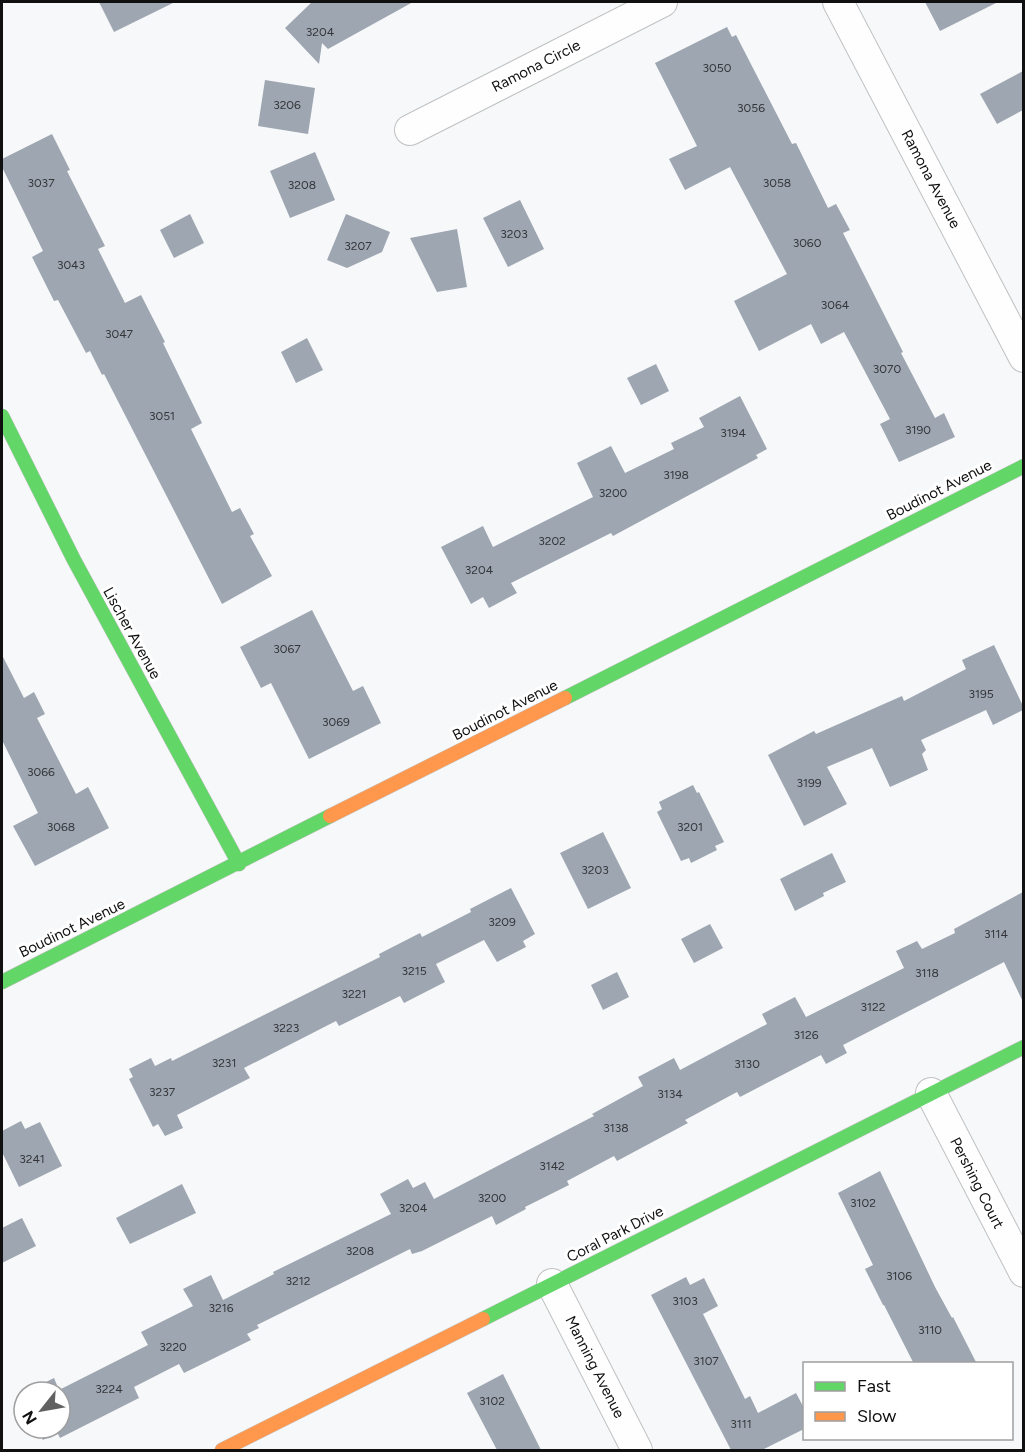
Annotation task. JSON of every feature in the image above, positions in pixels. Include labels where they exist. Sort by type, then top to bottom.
[{"type":"street","name":"Ramona Circle","points":[[410,130],[663,2]]},
{"type":"street","name":"Ramona Avenue","points":[[838,2],[1023,357]]},
{"type":"street","name":"Lischer Avenue","points":[[2,416],[74,560],[238,864]]},
{"type":"street","name":"Boudinot Avenue","points":[[2,982],[1023,466]]},
{"type":"street","name":"Coral Park Drive","points":[[222,1450],[1023,1047]]},
{"type":"street","name":"Pershing Court","points":[[931,1093],[1023,1272]]},
{"type":"street","name":"Manning Avenue","points":[[552,1284],[638,1450]]},
{"type":"building","points":[[99,2],[175,2],[114,32]]},
{"type":"building","points":[[312,2],[413,2],[328,49],[322,43],[319,64],[285,28]]},
{"type":"building","points":[[925,2],[998,2],[940,31]]},
{"type":"building","points":[[727,27],[732,37],[736,35],[792,144],[796,143],[828,208],[836,204],[850,230],[843,233],[903,352],[901,353],[935,418],[944,413],[955,437],[899,462],[880,424],[890,419],[844,332],[821,344],[811,324],[759,351],[734,301],[787,274],[730,167],[685,190],[669,159],[697,146],[655,63]]},
{"type":"building","points":[[1023,71],[1023,110],[997,124],[980,94]]},
{"type":"building","points":[[265,80],[315,88],[308,134],[258,126]]},
{"type":"building","points":[[52,134],[70,170],[67,171],[105,246],[98,249],[125,303],[141,295],[202,423],[191,429],[232,512],[240,508],[254,534],[250,536],[272,576],[222,604],[104,374],[102,375],[90,351],[86,353],[58,300],[54,301],[32,257],[43,251],[2,167],[2,159]]},
{"type":"building","points":[[315,152],[335,200],[290,218],[270,171]]},
{"type":"building","points":[[520,200],[544,249],[508,267],[483,218]]},
{"type":"building","points":[[190,214],[204,243],[174,258],[160,230]]},
{"type":"building","points":[[346,214],[390,232],[382,252],[347,268],[327,260]]},
{"type":"building","points":[[457,229],[467,287],[437,292],[410,238]]},
{"type":"building","points":[[307,338],[323,370],[296,383],[281,352]]},
{"type":"building","points":[[656,364],[669,391],[641,405],[627,378]]},
{"type":"building","points":[[740,396],[767,449],[756,455],[758,458],[613,536],[611,533],[511,583],[517,593],[489,608],[483,597],[471,604],[441,547],[483,526],[493,547],[593,497],[577,463],[611,446],[625,473],[674,449],[671,443],[704,427],[699,418]]},
{"type":"building","points":[[312,610],[353,691],[363,686],[381,723],[309,759],[271,683],[261,688],[240,647]]},
{"type":"building","points":[[994,645],[1023,710],[993,725],[986,710],[921,740],[926,750],[922,754],[928,770],[890,787],[872,748],[827,767],[847,804],[804,826],[768,755],[814,731],[816,734],[902,696],[904,701],[966,669],[962,660]]},
{"type":"building","points":[[2,655],[24,698],[34,692],[45,714],[37,718],[76,794],[88,787],[109,828],[35,866],[13,826],[38,813],[2,740]]},
{"type":"building","points":[[693,785],[697,793],[699,792],[724,842],[715,846],[717,850],[691,863],[689,858],[681,861],[657,812],[662,809],[659,802]]},
{"type":"building","points":[[603,832],[631,888],[588,909],[560,853]]},
{"type":"building","points":[[832,853],[846,882],[823,893],[824,896],[795,911],[780,879]]},
{"type":"building","points":[[511,888],[535,934],[523,941],[526,947],[497,962],[484,940],[436,964],[445,982],[404,1003],[400,996],[339,1026],[336,1021],[244,1068],[250,1078],[177,1115],[183,1128],[165,1136],[158,1124],[153,1127],[129,1079],[133,1077],[129,1069],[151,1058],[155,1066],[171,1058],[172,1061],[380,957],[379,954],[420,933],[422,937],[471,912],[470,909]]},
{"type":"building","points":[[1023,892],[1023,1002],[1004,962],[843,1045],[847,1053],[826,1064],[821,1055],[740,1097],[737,1092],[685,1120],[688,1123],[617,1161],[614,1156],[567,1181],[569,1185],[525,1207],[526,1209],[496,1225],[492,1216],[422,1251],[412,1254],[410,1249],[257,1325],[259,1328],[247,1334],[251,1340],[184,1373],[179,1364],[134,1387],[139,1398],[72,1432],[72,1383],[148,1345],[141,1332],[193,1306],[183,1289],[211,1275],[223,1300],[274,1274],[273,1272],[391,1214],[380,1194],[408,1179],[413,1188],[425,1182],[434,1199],[594,1116],[592,1114],[643,1086],[638,1077],[674,1058],[680,1070],[767,1024],[762,1014],[795,997],[806,1017],[904,968],[896,951],[917,941],[922,949],[955,933],[954,929]]},
{"type":"building","points":[[710,924],[723,948],[694,963],[681,939]]},
{"type":"building","points":[[617,972],[629,997],[603,1010],[591,985]]},
{"type":"building","points":[[21,1121],[25,1129],[40,1122],[62,1166],[19,1187],[2,1152],[2,1131]]},
{"type":"building","points":[[880,1171],[935,1287],[976,1362],[913,1362],[865,1269],[873,1265],[838,1193]]},
{"type":"building","points":[[182,1184],[196,1213],[130,1244],[116,1218]]},
{"type":"building","points":[[22,1218],[36,1246],[2,1263],[2,1228]]},
{"type":"building","points":[[686,1277],[690,1285],[704,1278],[718,1306],[703,1314],[745,1399],[750,1396],[758,1413],[796,1393],[803,1406],[803,1430],[762,1450],[731,1450],[651,1295]]},
{"type":"building","points":[[503,1374],[541,1450],[497,1450],[467,1393]]},
{"type":"traffic: fast","points":[[2,416],[74,560],[239,864]]},
{"type":"traffic: fast","points":[[565,698],[1024,466]]},
{"type":"traffic: fast","points":[[2,982],[330,816]]},
{"type":"traffic: fast","points":[[483,1319],[1024,1047]]},
{"type":"traffic: slow","points":[[330,816],[565,698]]},
{"type":"traffic: slow","points":[[222,1450],[483,1319]]}]
